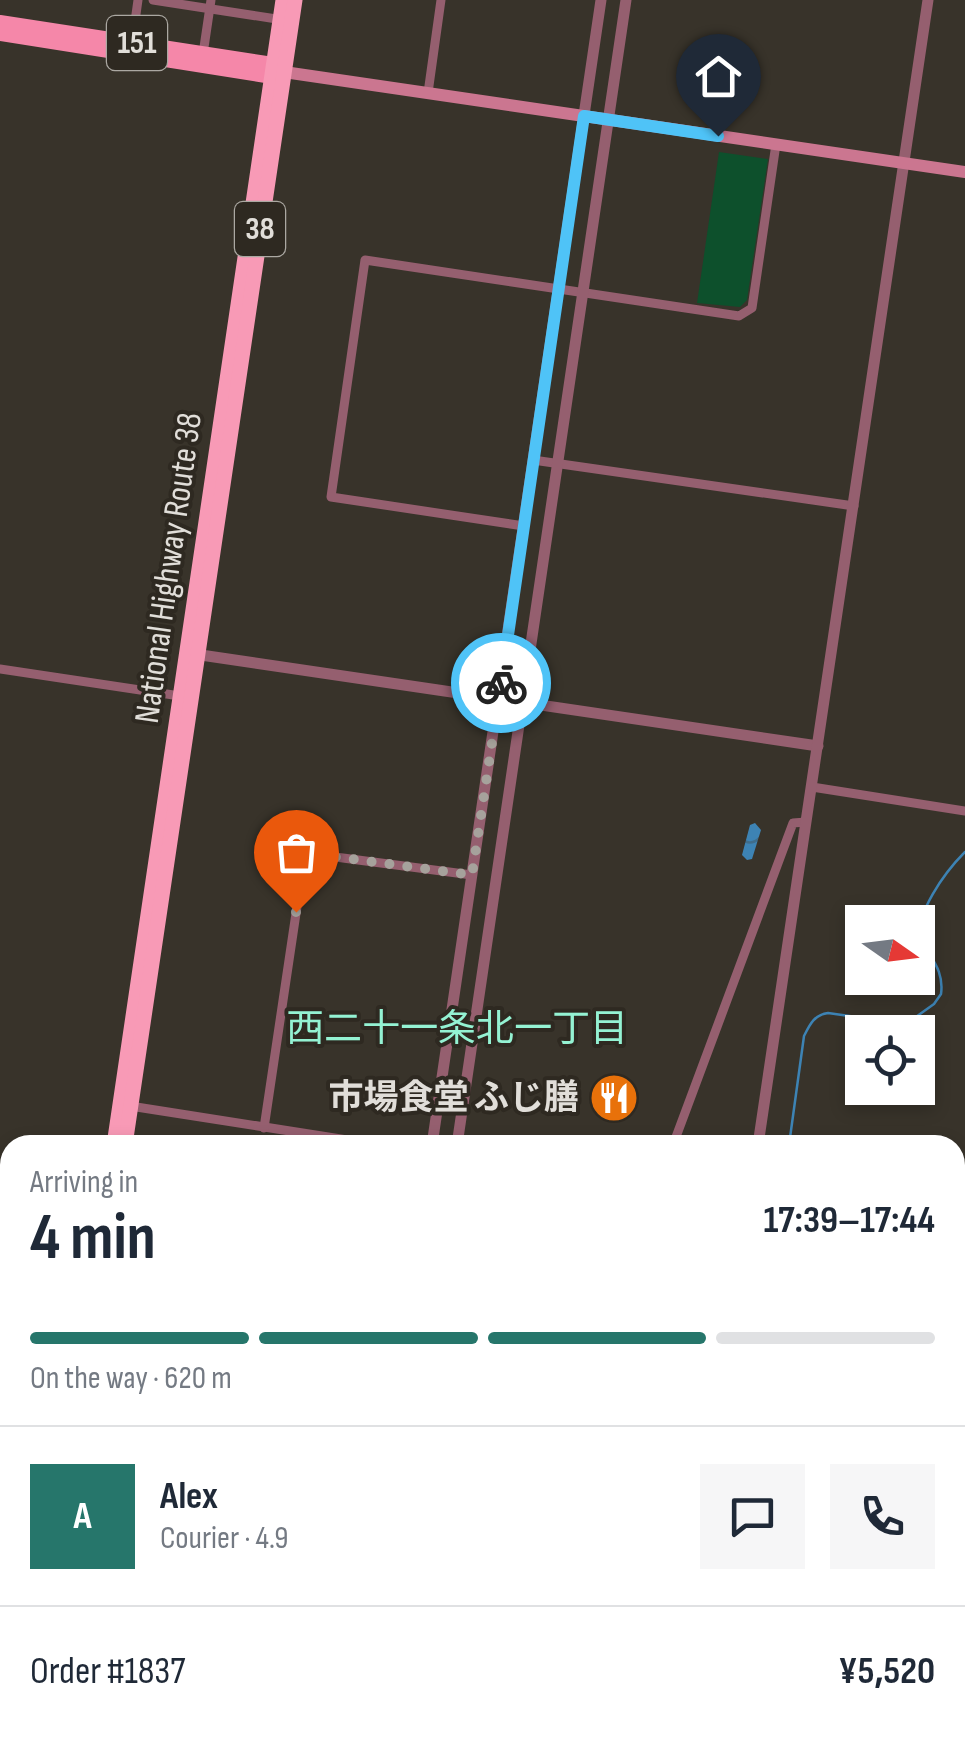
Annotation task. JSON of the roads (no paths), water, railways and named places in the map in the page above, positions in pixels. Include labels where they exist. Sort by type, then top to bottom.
[{"type":"highway","name":"National Highway Route 38","points":[[283,0],[286,20]]},
{"type":"highway","name":"National Highway Route 38","points":[[117,1135],[124,1112],[276,71],[286,20],[295,0]]},
{"type":"highway","name":"National Highway Route 38","points":[[124,1112],[125,1135]]},
{"type":"main road","name":"151","points":[[0,22],[203,54],[276,71]]},
{"type":"main road","name":"151","points":[[0,34],[276,71]]},
{"type":"main road","points":[[276,71],[965,172]]},
{"type":"street","points":[[132,42],[138,0]]},
{"type":"street","points":[[153,0],[211,4],[286,20]]},
{"type":"street","points":[[428,93],[441,0]]},
{"type":"street","points":[[433,1135],[601,0]]},
{"type":"street","points":[[458,1135],[626,0]]},
{"type":"street","points":[[759,1135],[928,0]]},
{"type":"street","points":[[203,54],[211,4]]},
{"type":"street","points":[[524,526],[331,498],[365,260],[582,294],[747,314],[752,308],[776,144]]},
{"type":"street","points":[[534,460],[854,506]]},
{"type":"street","points":[[192,654],[818,746]]},
{"type":"street","points":[[0,669],[186,696]]},
{"type":"street","points":[[812,787],[965,810]]},
{"type":"street","points":[[677,1135],[792,823],[806,822]]},
{"type":"street","points":[[264,1128],[306,853],[472,875]]},
{"type":"street","points":[[124,1112],[311,1135]]},
{"type":"water","points":[[755,823],[761,830],[752,859],[747,860],[742,855],[750,825]]},
{"type":"waterway","points":[[790,1135],[804,1036],[813,1021],[828,1013],[906,1024],[934,1004],[941,994],[939,973],[920,932],[922,920],[941,881],[965,852]]},
{"type":"place","name":"市場食堂 ふじ膳","points":[[614,1098]]},
{"type":"district","name":"西二十一条北一丁目","points":[[457,1029]]}]
